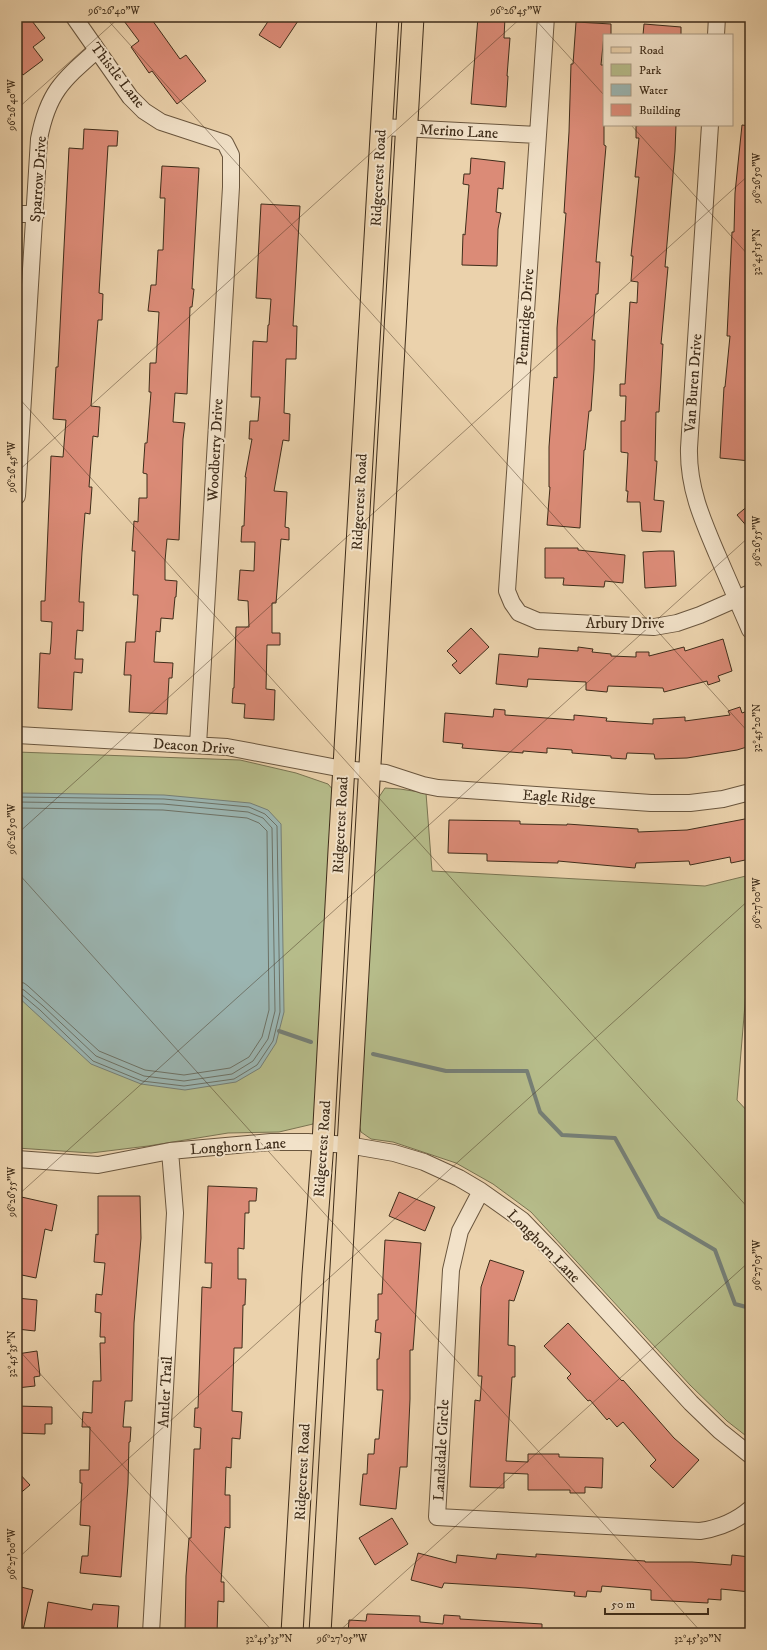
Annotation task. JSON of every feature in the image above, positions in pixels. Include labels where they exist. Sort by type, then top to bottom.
[{"type":"main road","name":"Ridgecrest Road","points":[[292,1633],[313,1274],[323,1143],[343,769],[388,17]]},
{"type":"main road","name":"Ridgecrest Road","points":[[320,1633],[413,17]]},
{"type":"street","name":"Thistle Lane","points":[[74,17],[130,97],[144,111],[161,122],[225,143],[231,155]]},
{"type":"street","name":"Pennridge Drive","points":[[519,613],[512,604],[507,591],[546,17]]},
{"type":"street","points":[[716,34],[717,17]]},
{"type":"street","name":"Sparrow Drive","points":[[17,496],[36,214],[39,139],[49,102],[67,76],[97,50]]},
{"type":"street","name":"Van Buren Drive","points":[[710,126],[688,461],[691,485],[699,512],[743,596],[750,630]]},
{"type":"street","name":"Merino Lane","points":[[381,127],[538,135]]},
{"type":"street","name":"Woodberry Drive","points":[[198,745],[231,187],[231,155]]},
{"type":"street","points":[[17,214],[36,214]]},
{"type":"street","name":"Arbury Drive","points":[[519,613],[538,621],[654,627],[677,623],[700,615],[743,596]]},
{"type":"street","name":"Deacon Drive","points":[[17,735],[228,747],[343,769],[369,770]]},
{"type":"street","name":"Eagle Ridge","points":[[369,770],[386,773],[423,785],[438,788],[604,800],[690,803],[723,799],[750,792]]},
{"type":"street","name":"Longhorn Lane","points":[[17,1159],[98,1165],[170,1151],[271,1142],[348,1145],[410,1157],[441,1170],[481,1191],[517,1217],[536,1234],[691,1403],[720,1431],[750,1455]]},
{"type":"street","name":"Antler Trail","points":[[152,1633],[175,1214],[170,1151]]},
{"type":"street","name":"Landsdale Circle","points":[[481,1191],[460,1231],[451,1270],[437,1517],[700,1531],[724,1526],[750,1509]]},
{"type":"green space","points":[[17,752],[240,760],[296,773],[328,784],[334,791],[318,1115],[313,1124],[279,1132],[228,1133],[148,1146],[91,1153],[17,1148]]},
{"type":"green space","points":[[385,788],[426,793],[432,871],[705,886],[750,875],[750,944],[737,1100],[750,1114],[750,1439],[727,1421],[690,1385],[531,1212],[493,1184],[456,1163],[393,1142],[371,1139],[361,1132],[357,1119],[375,803]]},
{"type":"water","points":[[17,793],[164,795],[250,803],[268,810],[281,824],[284,1012],[276,1043],[260,1068],[236,1082],[185,1090],[141,1084],[91,1064],[17,996]]},
{"type":"building","points":[[17,17],[29,17],[45,38],[33,47],[43,60],[23,75],[17,67]]},
{"type":"building","points":[[121,17],[150,17],[180,59],[186,55],[206,81],[177,104],[152,71],[149,73],[131,47],[139,41]]},
{"type":"building","points":[[271,17],[292,17],[298,21],[280,48],[259,35]]},
{"type":"building","points":[[478,17],[505,17],[504,38],[510,38],[506,107],[471,104]]},
{"type":"building","points":[[576,22],[611,24],[611,34],[603,34],[601,65],[603,65],[603,126],[604,145],[606,146],[596,262],[600,262],[598,294],[596,294],[592,340],[595,340],[594,370],[591,411],[589,411],[584,450],[580,528],[547,525],[550,487],[549,447],[554,377],[557,378],[557,328],[566,213],[564,213],[571,64],[573,64]]},
{"type":"building","points":[[644,24],[681,27],[681,34],[643,34]]},
{"type":"building","points":[[742,125],[750,126],[750,461],[720,458],[724,387],[730,336],[727,336],[732,232],[734,232],[735,193]]},
{"type":"building","points":[[636,126],[676,126],[665,267],[668,267],[661,344],[663,344],[659,412],[656,412],[655,461],[657,461],[654,500],[664,501],[661,532],[642,531],[640,502],[627,502],[628,491],[626,491],[628,453],[621,452],[621,421],[625,421],[626,396],[620,396],[620,384],[625,384],[630,302],[637,303],[638,282],[631,281],[633,256],[631,256],[639,177],[635,177],[639,138],[636,138]]},
{"type":"building","points":[[84,129],[118,131],[117,146],[108,146],[99,293],[103,294],[102,320],[98,320],[91,406],[100,407],[98,437],[93,436],[89,487],[92,487],[90,514],[85,513],[82,552],[79,602],[84,602],[83,631],[77,630],[75,659],[83,659],[82,673],[74,672],[72,710],[38,708],[40,653],[50,654],[51,643],[52,622],[41,621],[41,601],[45,601],[51,456],[63,457],[66,420],[53,419],[56,367],[58,367],[69,148],[83,149]]},
{"type":"building","points":[[471,158],[505,162],[503,189],[498,188],[496,212],[501,213],[498,229],[497,266],[462,265],[463,234],[465,235],[469,185],[463,184],[464,174],[470,174]]},
{"type":"building","points":[[162,166],[199,168],[192,289],[194,289],[192,307],[190,307],[187,394],[175,393],[173,422],[185,423],[179,540],[167,539],[165,561],[165,580],[177,581],[176,597],[173,619],[161,618],[160,632],[156,631],[154,662],[173,663],[172,678],[169,678],[167,714],[129,712],[131,675],[124,675],[126,642],[135,642],[138,595],[133,595],[135,551],[132,551],[134,521],[138,522],[139,498],[147,498],[147,474],[143,473],[151,392],[149,392],[150,363],[156,363],[159,312],[148,311],[151,285],[156,285],[158,250],[163,250],[165,198],[160,198]]},
{"type":"building","points":[[261,204],[300,206],[293,326],[297,326],[296,359],[286,359],[284,413],[290,414],[289,441],[283,440],[274,491],[287,492],[285,527],[289,528],[289,540],[281,539],[276,603],[272,603],[272,633],[280,633],[280,645],[267,645],[266,689],[275,690],[274,720],[244,718],[245,704],[232,703],[234,688],[236,627],[249,627],[248,601],[238,600],[240,570],[254,571],[255,542],[241,542],[242,526],[244,526],[245,477],[252,439],[249,439],[250,421],[258,421],[260,397],[251,397],[253,341],[267,342],[271,299],[256,298]]},
{"type":"building","points":[[750,504],[750,530],[737,515]]},
{"type":"building","points":[[545,548],[578,548],[578,550],[625,555],[623,583],[605,581],[604,587],[563,585],[564,578],[545,578]]},
{"type":"building","points":[[674,551],[676,586],[645,588],[643,552]]},
{"type":"building","points":[[471,628],[489,647],[460,674],[452,665],[457,661],[447,651]]},
{"type":"building","points":[[723,639],[732,671],[718,676],[720,681],[708,685],[707,681],[664,692],[663,688],[608,686],[607,692],[586,690],[586,682],[528,679],[527,687],[496,684],[499,654],[538,657],[539,648],[578,651],[578,647],[593,649],[592,652],[611,654],[611,656],[636,657],[636,652],[649,652],[649,656],[684,647],[685,651]]},
{"type":"building","points":[[740,707],[742,713],[750,710],[750,746],[737,750],[687,758],[655,759],[654,754],[627,753],[626,759],[611,758],[611,756],[572,753],[572,750],[547,748],[547,753],[523,751],[523,753],[462,748],[463,744],[443,742],[445,713],[493,717],[494,709],[505,710],[505,715],[574,720],[574,715],[607,718],[606,721],[653,724],[653,719],[685,717],[685,721],[730,715],[728,711]]},
{"type":"building","points":[[750,818],[750,859],[731,863],[730,857],[690,865],[689,861],[636,863],[635,868],[558,861],[558,863],[487,861],[487,854],[448,853],[449,820],[520,821],[520,824],[567,824],[638,829],[638,832],[687,830]]},
{"type":"building","points":[[208,1186],[257,1188],[256,1201],[249,1201],[249,1213],[245,1213],[244,1249],[238,1248],[238,1279],[246,1279],[245,1305],[243,1305],[242,1348],[234,1348],[232,1411],[242,1412],[240,1439],[232,1438],[231,1468],[226,1467],[225,1495],[230,1495],[230,1528],[225,1527],[221,1582],[224,1582],[224,1602],[218,1601],[217,1633],[185,1633],[186,1576],[189,1538],[191,1538],[194,1449],[200,1449],[201,1428],[194,1427],[195,1408],[198,1408],[202,1287],[211,1288],[212,1263],[205,1263]]},
{"type":"building","points":[[399,1192],[435,1207],[425,1231],[389,1216]]},
{"type":"building","points":[[17,1196],[57,1205],[52,1231],[45,1229],[36,1278],[17,1274]]},
{"type":"building","points":[[98,1196],[140,1196],[141,1238],[134,1323],[132,1401],[125,1401],[123,1427],[131,1427],[121,1577],[80,1573],[82,1556],[88,1556],[90,1526],[80,1525],[82,1483],[80,1483],[80,1470],[89,1470],[90,1427],[82,1427],[83,1412],[92,1413],[93,1381],[101,1381],[100,1343],[105,1343],[105,1337],[100,1337],[101,1313],[95,1312],[96,1294],[102,1295],[105,1263],[94,1262],[96,1234],[98,1235]]},
{"type":"building","points":[[385,1240],[421,1243],[413,1350],[410,1350],[410,1399],[407,1467],[400,1467],[396,1509],[360,1505],[363,1474],[367,1474],[368,1454],[374,1454],[375,1439],[379,1439],[383,1390],[377,1390],[377,1359],[379,1359],[381,1333],[375,1332],[376,1320],[378,1320],[378,1294],[382,1294]]},
{"type":"building","points":[[490,1260],[524,1271],[514,1301],[509,1300],[508,1345],[515,1346],[515,1377],[512,1377],[506,1461],[528,1462],[528,1454],[559,1454],[559,1457],[603,1458],[602,1488],[585,1487],[585,1493],[570,1493],[570,1490],[528,1490],[528,1474],[504,1473],[504,1488],[470,1487],[475,1400],[480,1401],[482,1376],[478,1376],[481,1287]]},
{"type":"building","points":[[17,1298],[37,1300],[35,1331],[17,1329]]},
{"type":"building","points":[[568,1323],[622,1381],[623,1380],[674,1438],[699,1460],[673,1488],[650,1466],[656,1460],[623,1422],[617,1427],[609,1418],[607,1420],[590,1400],[588,1401],[567,1378],[571,1374],[544,1346]]},
{"type":"building","points":[[37,1351],[40,1376],[34,1377],[35,1386],[17,1388],[17,1354]]},
{"type":"building","points":[[17,1406],[52,1407],[52,1424],[45,1424],[45,1434],[17,1433]]},
{"type":"building","points":[[17,1471],[30,1485],[17,1496]]},
{"type":"building","points":[[392,1518],[408,1544],[375,1565],[359,1538]]},
{"type":"building","points":[[418,1553],[456,1563],[457,1555],[496,1559],[497,1554],[536,1557],[536,1554],[645,1562],[692,1562],[731,1565],[732,1555],[750,1557],[750,1592],[721,1589],[721,1600],[708,1599],[708,1603],[651,1600],[651,1590],[602,1586],[601,1592],[587,1591],[586,1597],[574,1596],[575,1592],[526,1588],[444,1583],[442,1588],[411,1580]]},
{"type":"building","points":[[17,1586],[33,1590],[22,1633],[17,1633]]},
{"type":"building","points":[[48,1602],[92,1610],[93,1604],[119,1606],[117,1633],[61,1633],[44,1630]]},
{"type":"building","points":[[367,1614],[420,1616],[420,1622],[443,1624],[444,1615],[460,1616],[460,1619],[542,1624],[542,1633],[348,1633],[349,1620],[366,1621]]},
{"type":"waterway","points":[[279,1031],[311,1042]]},
{"type":"waterway","points":[[373,1054],[446,1071],[527,1071],[540,1112],[562,1135],[615,1138],[659,1217],[715,1250],[735,1304],[750,1308]]}]
